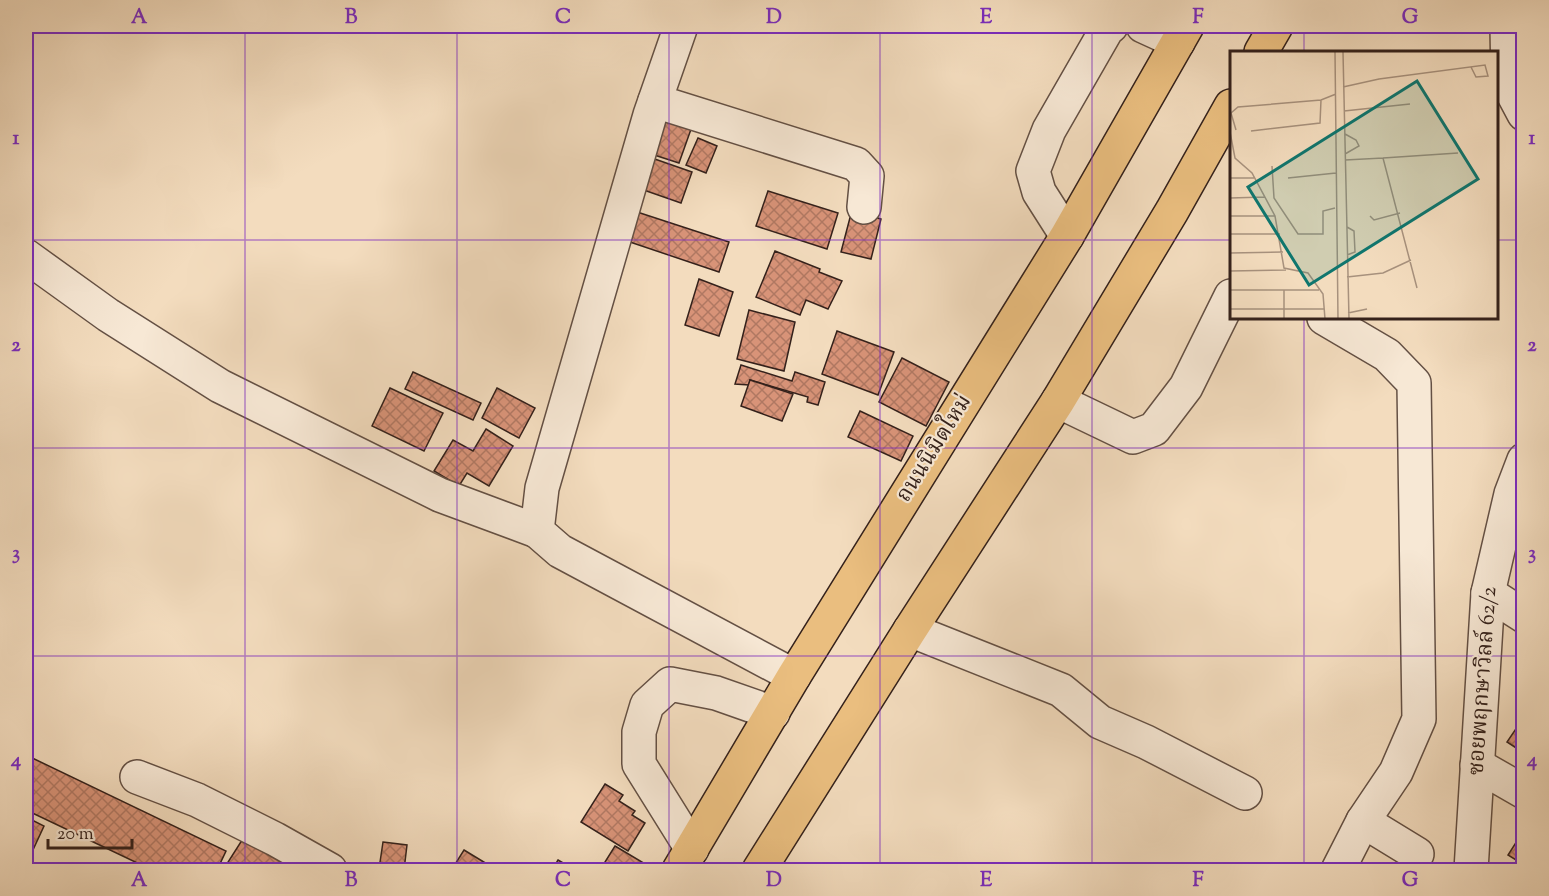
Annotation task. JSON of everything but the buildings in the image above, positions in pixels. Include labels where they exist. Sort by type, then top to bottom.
[{"type":"main road","points":[[1262,51],[1276,26]]},
{"type":"main road","name":"ถนนนิมิตใหม่","points":[[685,860],[794,676],[1067,236],[1183,34]]},
{"type":"main road","points":[[759,870],[1058,401],[1172,211],[1230,108]]},
{"type":"street","points":[[537,531],[542,488],[655,100],[681,26]]},
{"type":"street","points":[[1067,236],[1039,192],[1033,171],[1049,130],[1107,29],[1111,26]]},
{"type":"street","points":[[1143,26],[1183,34]]},
{"type":"street","points":[[1507,26],[1508,84],[1524,114]]},
{"type":"street","points":[[655,100],[856,164],[867,176],[864,207]]},
{"type":"street","points":[[26,256],[108,315],[220,386],[440,495],[537,531],[560,551],[794,676]]},
{"type":"street","points":[[1058,401],[1133,437],[1154,429],[1186,387],[1230,298]]},
{"type":"street","points":[[1327,320],[1387,355],[1414,383],[1419,719],[1396,772],[1364,821],[1338,870]]},
{"type":"street","name":"ซอยพฤกษาวิลล์ 62/2","points":[[1471,870],[1488,593],[1511,494],[1524,460]]},
{"type":"street","points":[[1488,593],[1524,616]]},
{"type":"street","points":[[910,630],[1061,690],[1100,722],[1146,742],[1245,793]]},
{"type":"street","points":[[685,860],[639,764],[639,732],[647,705],[670,684],[716,693],[773,713]]},
{"type":"street","points":[[1477,765],[1524,792]]},
{"type":"street","points":[[136,777],[196,800],[275,839],[330,870]]},
{"type":"street","points":[[1364,821],[1417,854]]}]
